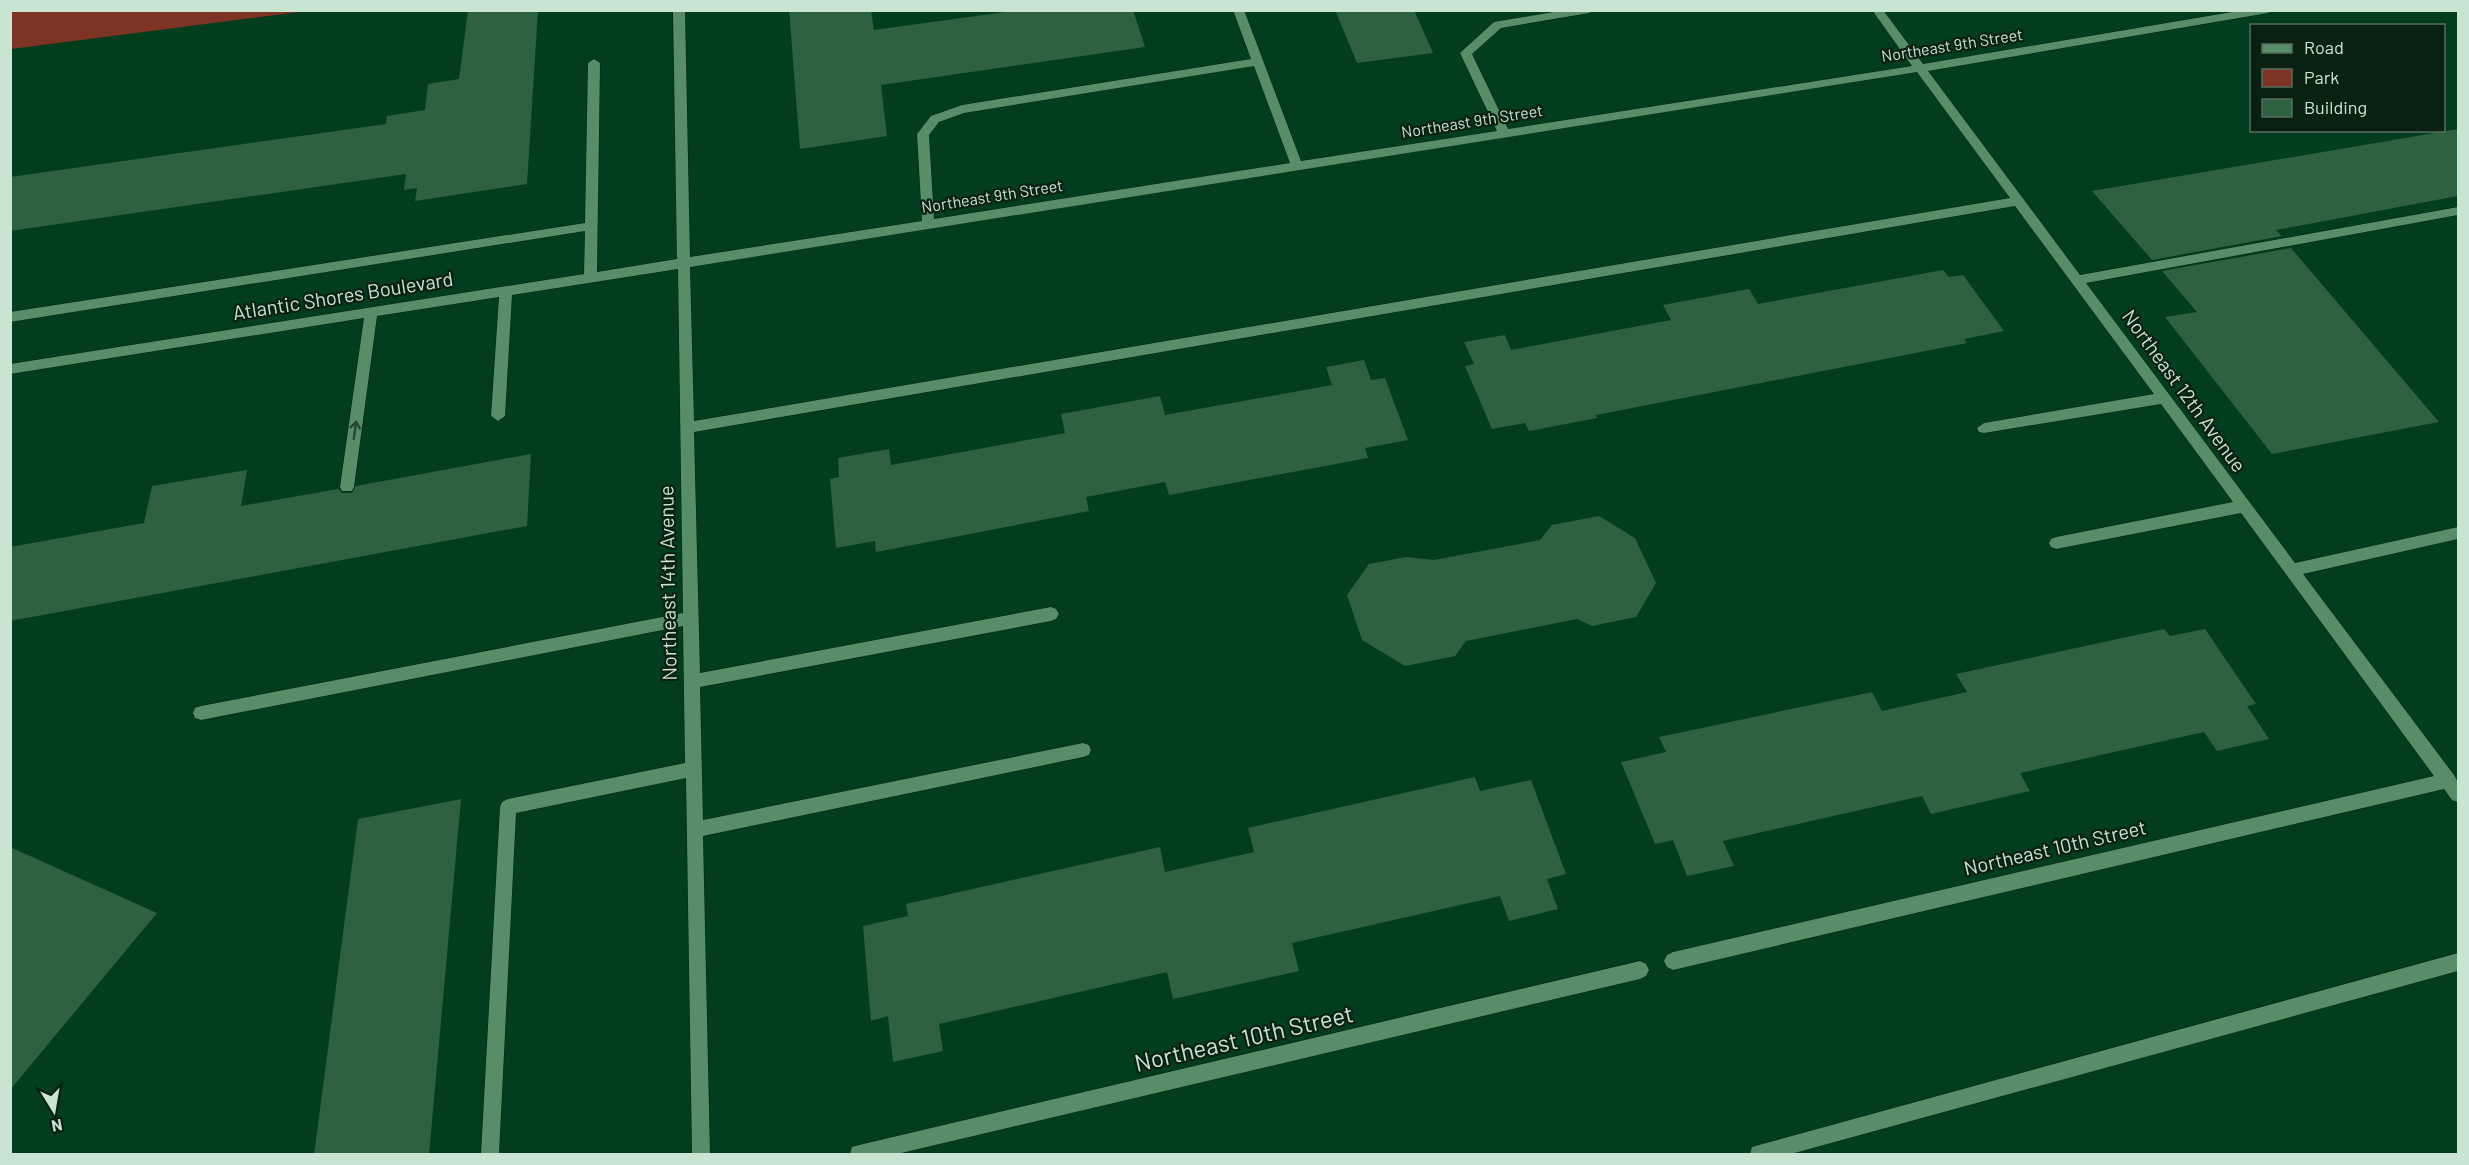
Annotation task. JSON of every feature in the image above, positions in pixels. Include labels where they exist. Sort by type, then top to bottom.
[{"type":"street","name":"Northeast 14th Avenue","points":[[679,10],[682,262],[701,1154]]},
{"type":"street","points":[[1238,10],[1297,165]]},
{"type":"street","points":[[1504,133],[1466,53],[1498,25],[1589,10]]},
{"type":"street","name":"Northeast 12th Avenue","points":[[1877,10],[2458,795]]},
{"type":"street","name":"Northeast 9th Street","points":[[682,262],[1921,68],[2268,10]]},
{"type":"street","points":[[928,223],[923,134],[935,119],[962,109],[1257,62]]},
{"type":"street","points":[[590,276],[594,63]]},
{"type":"street","points":[[686,428],[2019,201]]},
{"type":"street","points":[[2078,280],[2458,211]]},
{"type":"street","points":[[10,317],[591,226]]},
{"type":"street","name":"Atlantic Shores Boulevard","points":[[10,369],[682,262]]},
{"type":"street","points":[[498,416],[506,290]]},
{"type":"street","points":[[347,488],[371,312]]},
{"type":"street","points":[[1984,428],[2164,398]]},
{"type":"street","points":[[2056,543],[2244,506]]},
{"type":"street","points":[[2291,570],[2458,533]]},
{"type":"street","points":[[691,682],[1051,614]]},
{"type":"street","points":[[201,713],[690,618]]},
{"type":"street","points":[[694,830],[1083,750]]},
{"type":"street","points":[[490,1155],[508,807],[693,769]]},
{"type":"street","name":"Northeast 10th Street","points":[[1673,961],[2448,780]]},
{"type":"street","points":[[1759,1155],[2458,962]]},
{"type":"street","name":"Northeast 10th Street","points":[[859,1155],[1640,970]]},
{"type":"green space","points":[[11,10],[306,10],[306,11],[11,49]]},
{"type":"building","points":[[468,10],[538,10],[527,184],[415,201],[417,188],[404,190],[406,174],[10,231],[10,177],[386,124],[387,116],[425,110],[428,84],[459,79]]},
{"type":"building","points":[[789,10],[871,10],[874,30],[1019,10],[1133,10],[1145,47],[881,85],[887,136],[800,149]]},
{"type":"building","points":[[1335,10],[1414,10],[1433,53],[1357,63]]},
{"type":"building","points":[[2458,129],[2458,196],[2276,230],[2282,236],[2152,260],[2092,191],[2445,132]]},
{"type":"building","points":[[2291,248],[2439,422],[2272,454],[2165,317],[2197,312],[2162,271]]},
{"type":"building","points":[[1943,270],[1949,277],[1963,275],[2004,331],[1964,339],[1967,343],[1596,415],[1597,418],[1529,431],[1525,423],[1492,429],[1465,366],[1474,364],[1464,342],[1505,335],[1511,350],[1671,320],[1663,305],[1749,289],[1758,304]]},
{"type":"building","points":[[1364,360],[1371,380],[1385,378],[1408,440],[1365,448],[1368,458],[1169,495],[1165,482],[1086,497],[1089,511],[876,552],[875,541],[836,548],[830,479],[839,477],[838,458],[889,449],[891,465],[1065,433],[1061,414],[1160,396],[1165,415],[1332,385],[1326,367]]},
{"type":"building","points":[[531,454],[527,526],[10,621],[10,547],[144,523],[152,486],[247,470],[241,506],[338,489],[342,493],[352,493],[356,486]]},
{"type":"building","points":[[1599,516],[1635,538],[1656,583],[1636,617],[1592,626],[1577,619],[1466,641],[1455,656],[1405,666],[1362,640],[1347,595],[1369,564],[1406,557],[1434,560],[1540,540],[1552,525]]},
{"type":"building","points":[[2164,629],[2170,636],[2205,629],[2256,704],[2247,706],[2269,739],[2217,751],[2204,732],[2020,773],[2030,791],[1931,814],[1922,796],[1723,841],[1734,866],[1687,876],[1673,840],[1655,844],[1621,762],[1666,752],[1659,737],[1872,692],[1882,711],[1967,692],[1956,674]]},
{"type":"building","points":[[1475,777],[1480,791],[1531,780],[1566,874],[1547,879],[1558,909],[1509,921],[1500,896],[1292,943],[1299,971],[1173,999],[1167,972],[939,1024],[943,1051],[893,1062],[888,1016],[871,1021],[863,926],[908,916],[906,904],[1160,847],[1165,872],[1254,852],[1248,828]]},
{"type":"building","points":[[461,799],[429,1155],[314,1155],[358,819]]},
{"type":"building","points":[[10,847],[157,913],[10,1090]]}]
